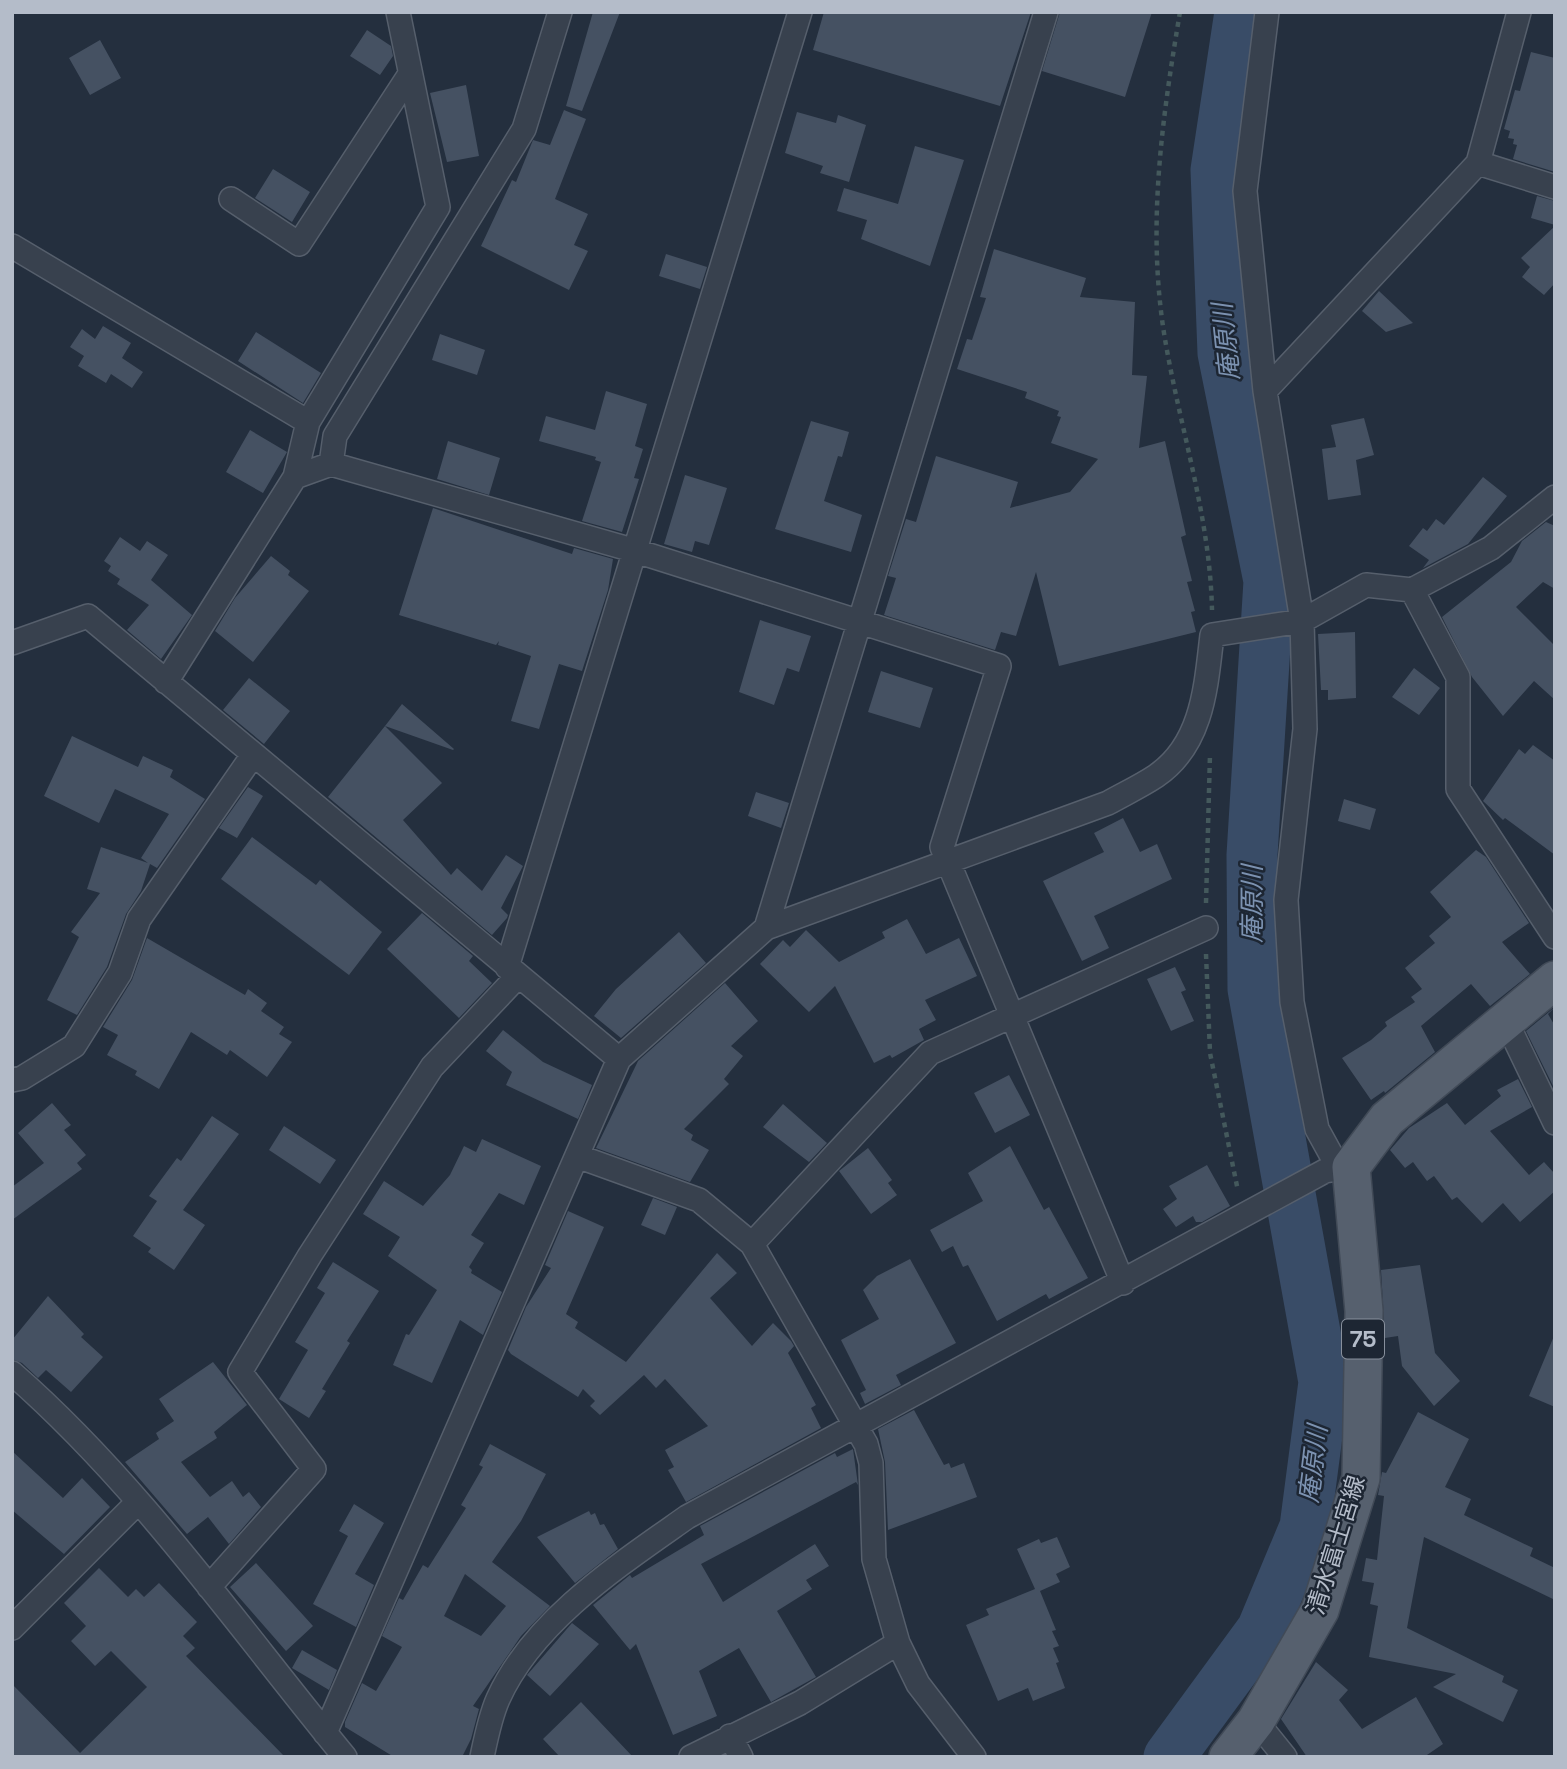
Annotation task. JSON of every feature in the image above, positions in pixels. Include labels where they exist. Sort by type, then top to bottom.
[{"type":"main road","points":[[1339,1169],[1387,1119],[1555,980]]},
{"type":"main road","name":"清水富士宮線","points":[[1228,1757],[1256,1721],[1320,1610],[1361,1478],[1364,1311],[1339,1169]]},
{"type":"street","points":[[166,682],[295,477],[308,422],[438,207],[398,12]]},
{"type":"street","points":[[331,464],[335,436],[524,129],[560,12]]},
{"type":"street","points":[[209,1587],[314,1469],[240,1372],[310,1255],[432,1067],[513,971],[636,551],[800,12]]},
{"type":"street","points":[[766,928],[1045,12]]},
{"type":"street","points":[[482,1757],[498,1699],[521,1662],[562,1614],[613,1569],[687,1517],[1123,1283],[1251,1211],[1339,1169],[1317,1129],[1292,1002],[1286,900],[1305,729],[1265,391],[1245,191],[1267,12]]},
{"type":"street","points":[[1265,391],[1478,163],[1518,12]]},
{"type":"street","points":[[231,199],[299,244],[410,74]]},
{"type":"street","points":[[1478,163],[1555,187]]},
{"type":"street","points":[[12,246],[18,246],[308,422]]},
{"type":"street","points":[[295,477],[331,464],[636,551],[999,666],[942,847],[1123,1283]]},
{"type":"street","points":[[325,1733],[619,1059],[766,928],[1108,803],[1157,775],[1186,746],[1201,712],[1221,633],[1292,623],[1366,585],[1412,590],[1491,548],[1555,497]]},
{"type":"street","points":[[1412,590],[1458,677],[1458,789],[1555,937]]},
{"type":"street","points":[[12,643],[88,616],[619,1059]]},
{"type":"street","points":[[12,1080],[22,1078],[74,1046],[120,972],[139,919],[253,755]]},
{"type":"street","points":[[752,1244],[930,1053],[1206,928]]},
{"type":"street","points":[[1506,1021],[1555,1123]]},
{"type":"street","points":[[577,1156],[699,1200],[752,1244],[858,1426],[871,1463],[874,1559],[898,1643],[918,1684],[974,1757]]},
{"type":"street","points":[[12,1373],[58,1412],[138,1502],[345,1757]]},
{"type":"street","points":[[12,1629],[138,1502]]},
{"type":"street","points":[[691,1757],[800,1703],[898,1643]]},
{"type":"street","points":[[1256,1721],[1285,1757]]},
{"type":"street","points":[[730,1736],[741,1757]]},
{"type":"path","points":[[1180,12],[1160,130],[1156,224],[1164,333],[1202,516],[1211,586],[1221,633]]},
{"type":"building","points":[[593,12],[620,12],[582,111],[566,106]]},
{"type":"building","points":[[824,12],[1031,12],[1000,106],[813,50]]},
{"type":"building","points":[[1060,12],[1152,12],[1125,97],[1042,71]]},
{"type":"building","points":[[367,30],[391,46],[393,56],[380,75],[350,56]]},
{"type":"building","points":[[100,40],[121,78],[90,95],[69,58]]},
{"type":"building","points":[[1531,52],[1555,58],[1555,172],[1513,159],[1517,145],[1513,144],[1514,139],[1508,138],[1510,131],[1504,129],[1515,90],[1520,91]]},
{"type":"building","points":[[466,85],[479,156],[447,162],[430,93]]},
{"type":"building","points":[[564,110],[586,119],[555,199],[588,214],[574,245],[588,251],[569,290],[481,246],[512,180],[516,182],[533,140],[550,145]]},
{"type":"building","points":[[797,112],[836,123],[838,115],[866,125],[849,182],[820,173],[823,166],[785,153]]},
{"type":"building","points":[[915,146],[964,160],[930,266],[861,239],[867,220],[837,211],[844,188],[898,204]]},
{"type":"building","points":[[273,169],[310,192],[292,222],[255,198]]},
{"type":"building","points":[[1537,196],[1555,201],[1555,225],[1531,218]]},
{"type":"building","points":[[1555,226],[1555,283],[1544,295],[1522,277],[1530,267],[1521,258]]},
{"type":"building","points":[[994,249],[1086,278],[1080,297],[1135,302],[1132,375],[1147,376],[1139,448],[1165,441],[1186,535],[1181,537],[1192,581],[1187,582],[1195,611],[1191,612],[1196,632],[1059,666],[1036,572],[1016,636],[1001,632],[995,650],[884,615],[896,578],[888,576],[906,519],[916,522],[936,456],[1018,482],[1010,508],[1070,492],[1098,459],[1051,443],[1061,417],[1057,416],[1059,411],[1025,398],[1027,392],[957,369],[967,339],[972,340],[986,298],[980,297]]},
{"type":"building","points":[[666,254],[707,267],[700,289],[659,276]]},
{"type":"building","points":[[1379,291],[1413,323],[1386,332],[1362,311]]},
{"type":"building","points":[[103,326],[131,343],[122,358],[143,372],[132,388],[111,374],[106,383],[78,366],[84,356],[70,347],[82,329],[95,339]]},
{"type":"building","points":[[256,332],[321,373],[303,403],[238,361]]},
{"type":"building","points":[[440,334],[485,350],[477,375],[432,360]]},
{"type":"building","points":[[606,391],[647,404],[635,446],[643,449],[634,478],[639,479],[622,532],[582,521],[601,462],[595,460],[596,457],[539,441],[546,416],[595,430]]},
{"type":"building","points":[[1364,418],[1374,455],[1356,460],[1361,495],[1328,500],[1322,449],[1336,447],[1331,425]]},
{"type":"building","points":[[811,421],[849,432],[842,457],[838,456],[824,501],[862,515],[851,552],[775,529]]},
{"type":"building","points":[[250,430],[287,452],[263,493],[226,472]]},
{"type":"building","points":[[448,441],[500,458],[489,495],[437,479]]},
{"type":"building","points":[[685,475],[727,488],[709,545],[695,541],[692,552],[664,544]]},
{"type":"building","points":[[1483,477],[1507,496],[1468,544],[1423,568],[1429,560],[1409,546],[1423,528],[1427,531],[1436,519],[1444,525]]},
{"type":"building","points":[[433,508],[572,554],[574,548],[613,559],[608,590],[582,671],[559,664],[539,729],[511,721],[531,656],[498,645],[499,641],[496,645],[399,615]]},
{"type":"building","points":[[1546,522],[1555,526],[1555,589],[1543,582],[1516,607],[1555,646],[1555,700],[1534,681],[1503,716],[1472,677],[1442,617],[1511,562],[1522,541]]},
{"type":"building","points":[[120,537],[140,551],[147,541],[168,555],[151,580],[192,615],[161,659],[127,630],[149,605],[117,584],[120,579],[108,571],[111,566],[104,561]]},
{"type":"building","points":[[271,556],[290,571],[288,575],[309,591],[253,662],[215,631],[235,598]]},
{"type":"building","points":[[760,620],[811,636],[799,672],[787,668],[774,705],[739,692]]},
{"type":"building","points":[[1355,632],[1356,698],[1328,700],[1328,690],[1321,690],[1318,634]]},
{"type":"building","points":[[1414,668],[1440,688],[1419,715],[1392,697]]},
{"type":"building","points":[[881,671],[933,688],[920,728],[868,712]]},
{"type":"building","points":[[249,678],[290,711],[264,744],[223,710]]},
{"type":"building","points":[[402,704],[454,749],[385,726]]},
{"type":"building","points":[[385,726],[442,783],[403,820],[451,875],[457,868],[482,891],[506,855],[523,866],[501,908],[508,915],[507,918],[492,935],[328,797]]},
{"type":"building","points":[[72,736],[138,767],[143,756],[173,770],[170,777],[205,799],[157,868],[150,864],[141,891],[126,914],[107,967],[77,1015],[47,1000],[79,937],[71,932],[100,893],[87,889],[101,847],[148,863],[141,858],[169,814],[115,789],[99,823],[44,796]]},
{"type":"building","points":[[1533,745],[1555,761],[1555,855],[1505,818],[1503,820],[1483,801],[1519,749],[1525,754]]},
{"type":"building","points":[[248,787],[263,796],[237,838],[219,828]]},
{"type":"building","points":[[756,792],[789,803],[781,828],[748,816]]},
{"type":"building","points":[[1344,799],[1376,809],[1370,830],[1338,821]]},
{"type":"building","points":[[1123,818],[1140,852],[1157,844],[1172,879],[1094,916],[1109,948],[1082,961],[1043,881],[1104,852],[1094,833]]},
{"type":"building","points":[[252,837],[316,885],[320,880],[382,932],[349,975],[221,879]]},
{"type":"building","points":[[1476,850],[1486,857],[1529,923],[1502,942],[1530,974],[1490,1006],[1471,984],[1421,1026],[1435,1052],[1385,1093],[1384,1091],[1371,1100],[1342,1058],[1371,1040],[1387,1026],[1385,1022],[1415,1002],[1411,997],[1422,989],[1405,968],[1435,943],[1429,936],[1451,917],[1430,892]]},
{"type":"building","points":[[422,913],[473,956],[469,961],[492,983],[459,1018],[387,949]]},
{"type":"building","points":[[907,919],[926,954],[959,938],[977,976],[925,1000],[936,1020],[919,1029],[924,1040],[892,1058],[890,1055],[874,1063],[835,986],[809,1012],[760,964],[783,940],[790,947],[806,930],[839,962],[885,938],[882,932]]},
{"type":"building","points":[[679,932],[706,963],[621,1038],[594,1016],[616,989]]},
{"type":"building","points":[[147,938],[245,995],[248,989],[267,1003],[261,1011],[284,1027],[279,1034],[292,1042],[267,1077],[230,1050],[227,1055],[191,1032],[159,1089],[135,1075],[137,1071],[107,1055],[118,1035],[103,1027],[132,980]]},
{"type":"building","points":[[1175,967],[1186,990],[1181,992],[1194,1021],[1171,1031],[1147,979]]},
{"type":"building","points":[[725,983],[758,1021],[731,1046],[743,1056],[724,1079],[729,1084],[684,1129],[693,1135],[691,1140],[709,1150],[690,1182],[596,1148],[638,1061]]},
{"type":"building","points":[[1555,1007],[1548,1014],[1555,1026],[1555,1090],[1526,1031]]},
{"type":"building","points":[[503,1030],[543,1062],[592,1085],[578,1119],[506,1085],[512,1072],[486,1051]]},
{"type":"building","points":[[1009,1075],[1030,1115],[995,1133],[974,1093]]},
{"type":"building","points":[[1518,1079],[1532,1107],[1490,1131],[1529,1175],[1544,1162],[1555,1174],[1555,1191],[1520,1222],[1503,1203],[1482,1223],[1457,1197],[1452,1200],[1434,1176],[1427,1181],[1413,1162],[1405,1168],[1390,1150],[1409,1128],[1447,1103],[1465,1125],[1501,1096],[1497,1090]]},
{"type":"building","points":[[52,1103],[71,1125],[64,1130],[86,1155],[77,1163],[82,1169],[12,1220],[12,1187],[44,1163],[18,1133]]},
{"type":"building","points":[[783,1104],[827,1143],[809,1162],[763,1127]]},
{"type":"building","points":[[212,1116],[239,1134],[183,1210],[205,1225],[174,1270],[148,1252],[151,1248],[133,1236],[157,1201],[149,1196],[177,1158],[181,1161]]},
{"type":"building","points":[[284,1126],[336,1160],[320,1184],[269,1150]]},
{"type":"building","points":[[482,1139],[541,1166],[524,1205],[499,1193],[471,1235],[484,1243],[469,1267],[471,1273],[502,1292],[483,1335],[460,1320],[432,1383],[393,1365],[406,1334],[409,1335],[437,1290],[388,1256],[400,1237],[363,1214],[384,1181],[423,1206],[450,1175],[464,1146],[476,1152]]},
{"type":"building","points":[[1010,1146],[1044,1210],[1049,1207],[1088,1278],[1049,1299],[1046,1294],[997,1321],[968,1265],[963,1267],[953,1246],[942,1252],[930,1230],[983,1201],[968,1173]]},
{"type":"building","points":[[868,1148],[892,1180],[888,1183],[897,1195],[871,1214],[839,1171]]},
{"type":"building","points":[[1207,1165],[1230,1206],[1202,1222],[1196,1222],[1193,1216],[1176,1227],[1163,1209],[1177,1199],[1169,1186]]},
{"type":"building","points":[[653,1198],[677,1207],[665,1235],[641,1225]]},
{"type":"building","points":[[568,1211],[604,1227],[566,1314],[578,1322],[575,1328],[626,1362],[717,1253],[737,1273],[710,1298],[752,1346],[773,1323],[791,1341],[794,1346],[788,1353],[816,1405],[811,1408],[821,1428],[686,1502],[668,1470],[674,1467],[665,1450],[708,1426],[665,1379],[656,1388],[644,1375],[600,1415],[590,1406],[595,1401],[583,1389],[578,1397],[511,1354],[508,1350],[526,1307],[551,1268],[545,1265]]},
{"type":"building","points":[[910,1259],[956,1343],[896,1375],[901,1385],[865,1404],[860,1393],[866,1390],[841,1340],[879,1319],[863,1290],[877,1276]]},
{"type":"building","points":[[333,1262],[379,1291],[347,1341],[350,1343],[322,1389],[326,1391],[309,1418],[279,1399],[308,1350],[295,1342],[325,1293],[317,1288]]},
{"type":"building","points":[[1420,1265],[1435,1353],[1460,1381],[1434,1406],[1402,1366],[1398,1336],[1385,1338],[1381,1270]]},
{"type":"building","points":[[48,1296],[84,1334],[81,1337],[103,1357],[71,1392],[46,1370],[38,1378],[22,1363],[12,1359],[12,1340]]},
{"type":"building","points":[[1555,1336],[1555,1407],[1529,1396]]},
{"type":"building","points":[[213,1362],[247,1405],[214,1432],[217,1438],[181,1462],[210,1497],[232,1481],[243,1497],[249,1492],[261,1507],[229,1544],[208,1517],[187,1534],[125,1462],[159,1439],[156,1433],[174,1421],[159,1399]]},
{"type":"building","points":[[914,1410],[944,1465],[949,1463],[951,1468],[964,1463],[977,1497],[888,1530],[885,1462],[878,1429]]},
{"type":"building","points":[[1418,1412],[1469,1439],[1445,1487],[1471,1499],[1464,1515],[1533,1548],[1530,1556],[1555,1568],[1555,1600],[1424,1537],[1407,1628],[1504,1676],[1502,1682],[1518,1690],[1503,1722],[1433,1687],[1456,1674],[1369,1657],[1378,1606],[1370,1604],[1374,1583],[1362,1581],[1366,1558],[1377,1560],[1384,1496],[1378,1495],[1382,1472],[1386,1473]]},
{"type":"building","points":[[490,1444],[546,1474],[521,1521],[492,1562],[550,1606],[521,1636],[473,1706],[479,1709],[471,1739],[462,1757],[394,1757],[345,1727],[345,1722],[362,1683],[376,1691],[402,1647],[382,1636],[399,1598],[403,1600],[423,1565],[428,1568],[466,1508],[461,1505],[483,1467],[479,1465]],"holes":[[[465,1574],[506,1606],[481,1636],[444,1616]]]},
{"type":"building","points":[[853,1449],[858,1485],[856,1482],[701,1564],[723,1602],[815,1544],[829,1566],[806,1580],[812,1589],[777,1611],[816,1677],[771,1702],[739,1648],[699,1671],[717,1716],[673,1735],[636,1644],[630,1650],[593,1605],[630,1575],[632,1578],[704,1535],[700,1526],[835,1453],[837,1457]]},
{"type":"building","points":[[12,1451],[63,1498],[82,1478],[110,1507],[64,1554],[12,1510]]},
{"type":"building","points":[[354,1504],[384,1523],[355,1574],[374,1585],[356,1627],[313,1604],[348,1536],[339,1531]]},
{"type":"building","points":[[589,1511],[591,1515],[595,1513],[600,1525],[604,1524],[618,1549],[575,1583],[537,1537]]},
{"type":"building","points":[[1057,1537],[1070,1567],[1056,1574],[1060,1582],[1040,1591],[1056,1630],[1052,1631],[1059,1646],[1053,1648],[1065,1688],[1033,1701],[1028,1688],[998,1701],[966,1625],[989,1615],[986,1609],[1035,1589],[1017,1549],[1039,1539],[1041,1543]]},
{"type":"building","points":[[256,1563],[313,1626],[286,1651],[230,1587]]},
{"type":"building","points":[[99,1568],[128,1597],[136,1589],[144,1597],[159,1583],[197,1622],[183,1636],[195,1648],[186,1656],[285,1757],[12,1757],[12,1684],[80,1753],[147,1687],[111,1651],[95,1666],[71,1641],[86,1626],[64,1603]]},
{"type":"building","points":[[572,1623],[599,1644],[550,1696],[527,1675]]},
{"type":"building","points":[[302,1650],[337,1670],[329,1690],[292,1668]]},
{"type":"building","points":[[1316,1662],[1348,1690],[1339,1700],[1362,1729],[1416,1697],[1443,1744],[1424,1757],[1307,1757],[1281,1719]]},
{"type":"building","points":[[581,1702],[633,1757],[560,1757],[543,1739]]},
{"type":"waterway","name":"庵原川","points":[[1169,1757],[1262,1630],[1305,1527],[1324,1382],[1253,989],[1252,855],[1269,581],[1223,353],[1216,170],[1240,12]]}]
